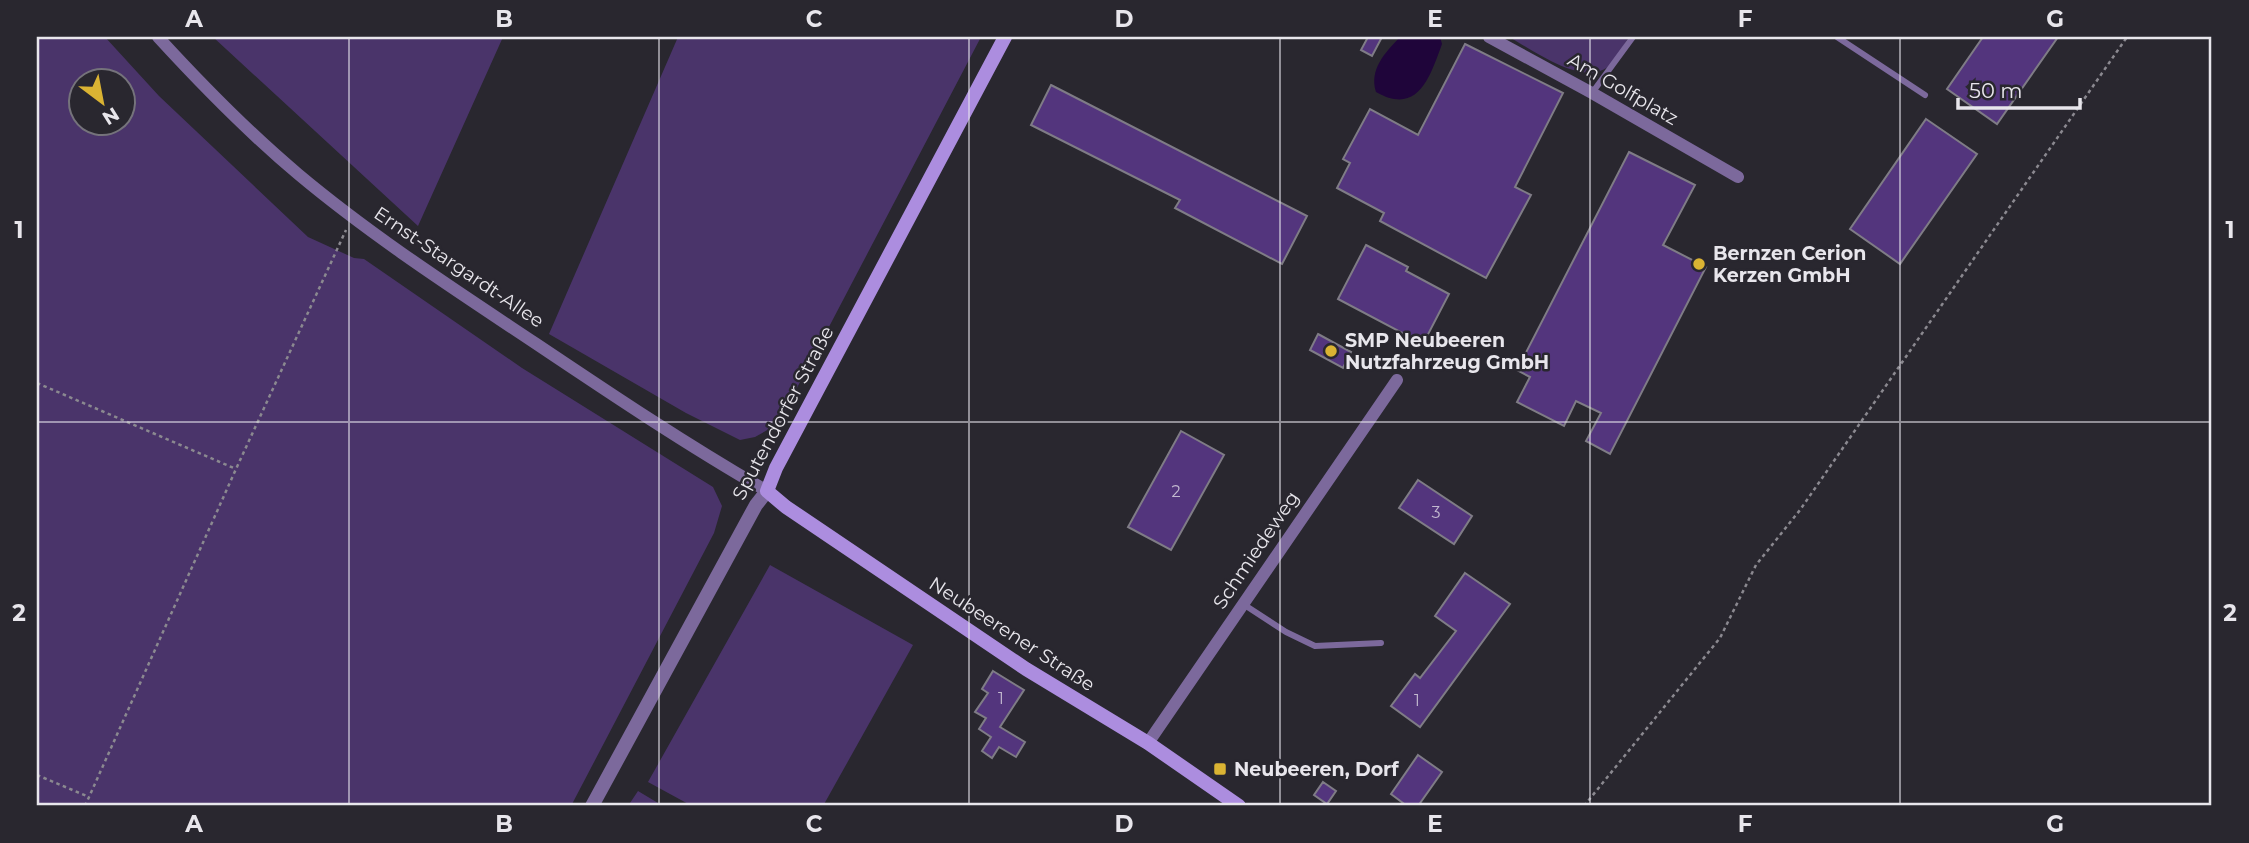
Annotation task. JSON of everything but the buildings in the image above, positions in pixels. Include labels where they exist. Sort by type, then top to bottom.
[{"type":"main road","name":"Sputendorfer Straße","points":[[767,491],[1005,37]]},
{"type":"main road","name":"Neubeerener Straße","points":[[767,491],[786,507],[1026,669],[1147,743],[1239,806]]},
{"type":"street","name":"Ernst-Stargardt-Allee","points":[[158,37],[275,155],[354,218],[462,294],[665,429],[767,491]]},
{"type":"street","name":"Am Golfplatz","points":[[1489,37],[1738,177]]},
{"type":"street","name":"Schmiedeweg","points":[[1147,743],[1397,380]]},
{"type":"street","name":"Sputendorfer Straße","points":[[592,806],[755,505],[767,491]]},
{"type":"lane","points":[[1592,93],[1633,37]]},
{"type":"lane","points":[[1837,37],[1925,95]]},
{"type":"lane","points":[[1243,604],[1286,632],[1315,646],[1381,643]]},
{"type":"path","points":[[1584,806],[1720,638],[1756,565],[1800,510],[2127,37]]},
{"type":"path","points":[[85,806],[236,469],[354,218]]},
{"type":"path","points":[[37,383],[236,469]]},
{"type":"path","points":[[37,775],[89,797]]},
{"type":"shaded area","points":[[37,37],[105,37],[132,66],[66,66],[66,136],[136,136],[136,71],[308,237],[354,258],[364,259],[522,368],[713,487],[722,506],[714,533],[571,806],[37,806]]},
{"type":"shaded area","points":[[213,37],[503,37],[418,226]]},
{"type":"shaded area","points":[[678,37],[981,37],[778,424],[755,437],[740,440],[686,413],[549,334]]},
{"type":"shaded area","points":[[1400,37],[1440,37],[1442,44],[1427,80],[1412,96],[1402,99],[1390,98],[1376,92],[1374,84],[1380,62]]},
{"type":"shaded area","points":[[1509,37],[1629,37],[1610,65],[1587,73],[1559,65]]},
{"type":"shaded area","points":[[770,565],[913,645],[823,806],[692,806],[648,782]]},
{"type":"shaded area","points":[[638,791],[663,806],[628,806]]},
{"type":"place","name":"Bernzen Cerion Kerzen GmbH","points":[[1699,264]]},
{"type":"place","name":"SMP Neubeeren Nutzfahrzeug GmbH","points":[[1331,351]]},
{"type":"place","name":"Neubeeren, Dorf","points":[[1220,769]]}]
